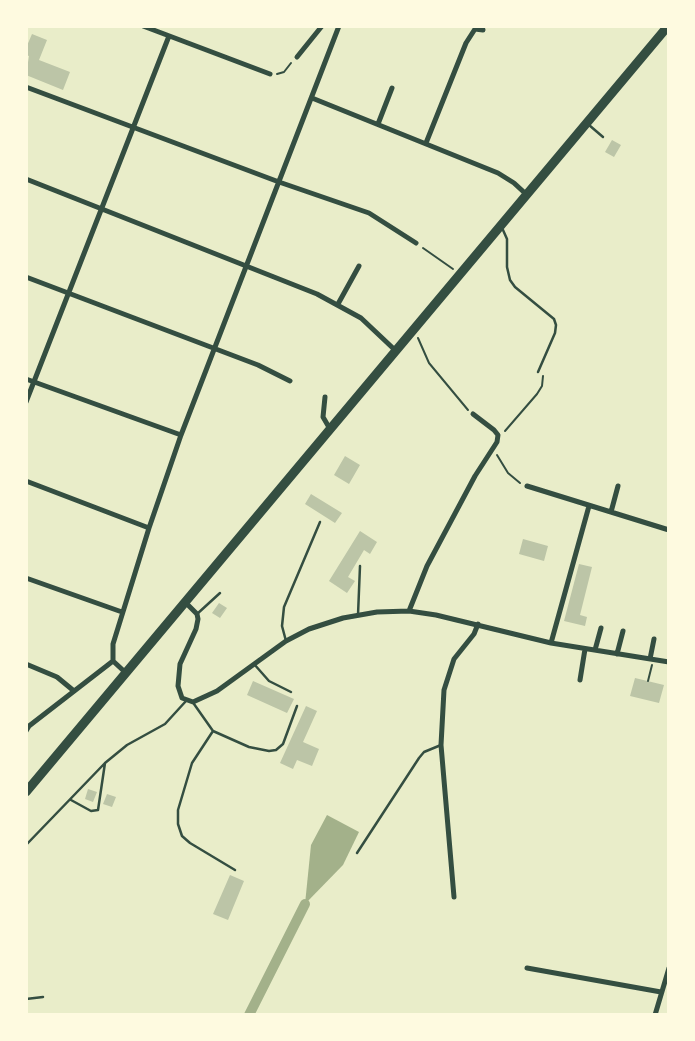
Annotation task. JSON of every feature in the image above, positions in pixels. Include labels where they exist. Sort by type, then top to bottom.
[{"type":"highway","points":[[26,792],[666,27]]},
{"type":"street","points":[[143,26],[159,29],[169,36],[270,74]]},
{"type":"street","points":[[297,57],[322,26]]},
{"type":"street","points":[[126,674],[113,661],[113,644],[149,528],[181,435],[340,26]]},
{"type":"street","points":[[426,144],[453,69],[475,29],[483,30]]},
{"type":"street","points":[[26,402],[169,36]]},
{"type":"street","points":[[26,87],[134,129],[369,213],[416,243]]},
{"type":"street","points":[[378,124],[392,88]]},
{"type":"street","points":[[312,98],[506,177],[527,195]]},
{"type":"street","points":[[26,179],[338,304],[361,318],[396,351]]},
{"type":"street","points":[[338,304],[359,266]]},
{"type":"street","points":[[26,277],[258,365],[290,381]]},
{"type":"street","points":[[26,379],[181,435]]},
{"type":"street","points":[[325,397],[323,417],[324,423],[330,429]]},
{"type":"street","points":[[409,611],[427,566],[497,442],[498,435],[472,414]]},
{"type":"street","points":[[26,481],[149,528]]},
{"type":"street","points":[[527,486],[669,530]]},
{"type":"street","points":[[611,512],[618,486]]},
{"type":"street","points":[[551,643],[589,506]]},
{"type":"street","points":[[26,578],[122,612]]},
{"type":"street","points":[[186,603],[197,614],[196,629],[184,652],[177,675],[179,692],[190,702],[217,691],[286,641],[309,629],[377,611],[409,611],[478,624],[551,643],[669,663]]},
{"type":"street","points":[[454,897],[440,746],[444,690],[454,659],[474,634],[478,624]]},
{"type":"street","points":[[595,650],[601,628]]},
{"type":"street","points":[[617,654],[623,631]]},
{"type":"street","points":[[651,659],[654,639]]},
{"type":"street","points":[[580,680],[585,649]]},
{"type":"street","points":[[26,732],[29,726],[113,661]]},
{"type":"street","points":[[26,664],[57,677],[74,691]]},
{"type":"street","points":[[527,968],[661,992]]},
{"type":"street","points":[[655,1015],[669,968]]},
{"type":"lane","points":[[587,123],[603,137]]},
{"type":"lane","points":[[501,227],[506,239],[510,280],[515,288],[554,319],[556,326],[539,371]]},
{"type":"lane","points":[[286,641],[282,626],[284,607],[320,523]]},
{"type":"lane","points":[[358,615],[360,566]]},
{"type":"lane","points":[[197,614],[220,593]]},
{"type":"lane","points":[[254,664],[269,681],[291,692]]},
{"type":"lane","points":[[26,845],[105,763],[127,745],[165,724],[190,702],[213,731],[249,747],[276,750],[283,744],[298,706]]},
{"type":"lane","points":[[213,731],[192,763],[178,810],[178,824],[183,836],[190,843],[235,870]]},
{"type":"lane","points":[[357,853],[419,758],[424,752],[440,746]]},
{"type":"lane","points":[[70,800],[91,811],[98,810],[105,763]]},
{"type":"lane","points":[[26,999],[43,996]]},
{"type":"path","points":[[270,74],[284,72],[297,57]]},
{"type":"path","points":[[416,243],[461,275]]},
{"type":"path","points":[[412,333],[420,340],[429,363],[472,414]]},
{"type":"path","points":[[498,435],[504,433],[537,394],[543,379],[539,371]]},
{"type":"path","points":[[493,448],[508,473],[527,486]]},
{"type":"path","points":[[648,681],[651,659]]},
{"type":"shaded area","points":[[327,815],[359,832],[343,865],[305,904],[311,845]]},
{"type":"building","points":[[32,34],[47,40],[39,60],[70,72],[63,90],[26,75],[29,56],[26,55],[26,48]]},
{"type":"building","points":[[612,140],[621,145],[614,157],[605,152]]},
{"type":"building","points":[[345,456],[360,465],[349,484],[334,475]]},
{"type":"building","points":[[311,494],[342,513],[335,523],[305,504]]},
{"type":"building","points":[[360,531],[377,542],[370,554],[364,550],[348,577],[355,581],[347,593],[329,581]]},
{"type":"building","points":[[523,539],[548,546],[544,561],[519,554]]},
{"type":"building","points":[[579,564],[592,567],[580,615],[587,617],[585,626],[564,621]]},
{"type":"building","points":[[219,603],[227,608],[220,618],[212,613]]},
{"type":"building","points":[[635,678],[664,685],[659,703],[630,696]]},
{"type":"building","points":[[253,681],[294,699],[287,713],[247,695]]},
{"type":"building","points":[[306,706],[317,711],[303,742],[319,749],[312,766],[297,760],[293,769],[280,763]]},
{"type":"building","points":[[88,789],[97,792],[93,802],[85,799]]},
{"type":"building","points":[[107,794],[116,797],[112,807],[103,804]]},
{"type":"building","points":[[230,875],[244,881],[228,920],[213,914]]},
{"type":"waterway","points":[[249,1015],[305,904]]}]
